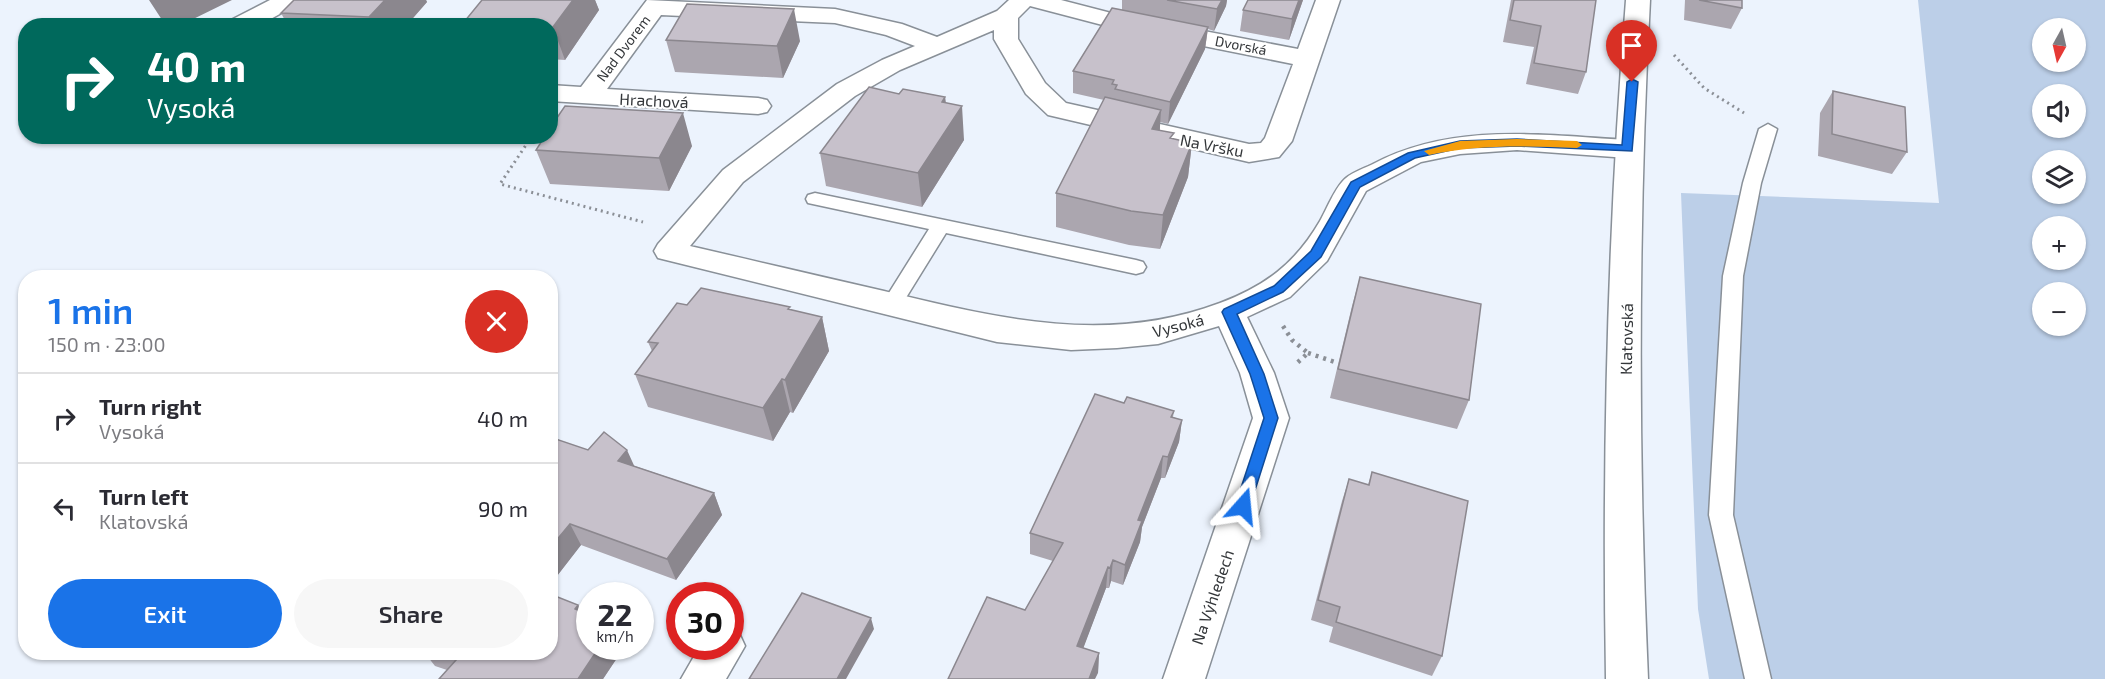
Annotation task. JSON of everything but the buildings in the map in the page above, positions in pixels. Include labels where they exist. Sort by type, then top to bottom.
[{"type":"street","points":[[253,18],[288,0]]},
{"type":"street","name":"Dvorská","points":[[1034,0],[1114,21],[1308,59]]},
{"type":"street","name":"Na Vršku","points":[[1015,8],[1006,39],[1035,88],[1057,109],[1249,153],[1269,151],[1278,141],[1328,0]]},
{"type":"street","points":[[656,4],[835,16],[893,29],[939,46]]},
{"type":"street","name":"Nad Dvorem","points":[[588,96],[656,4]]},
{"type":"street","name":"Klatovská","points":[[1627,679],[1624,581],[1628,149],[1637,7]]},
{"type":"street","points":[[677,242],[733,176],[846,90],[891,64],[939,46],[1015,8]]},
{"type":"street","name":"Hrachová","points":[[558,94],[758,106]]},
{"type":"street","name":"Vysoká","points":[[677,242],[892,304],[997,330],[1071,338],[1158,332],[1229,312],[1279,289],[1316,254],[1355,185],[1412,155],[1460,145],[1517,142],[1628,149]]},
{"type":"street","name":"Na Výhledech","points":[[1184,679],[1271,418],[1257,374],[1229,312]]},
{"type":"street","points":[[702,679],[715,660]]},
{"type":"lane","points":[[1758,679],[1721,515],[1733,276],[1752,183],[1768,129]]},
{"type":"lane","points":[[815,199],[1136,267]]},
{"type":"lane","points":[[892,304],[941,226]]},
{"type":"path","points":[[1637,7],[1704,88],[1768,129]]},
{"type":"path","points":[[527,144],[500,184],[677,242]]},
{"type":"path","points":[[1308,353],[1338,363]]},
{"type":"shaded area","points":[[1918,0],[2105,0],[2105,679],[1709,679],[1698,609],[1681,193],[1939,203]]},
{"type":"slow traffic","points":[[1429,151],[1460,145],[1517,142],[1577,145]]},
{"type":"route","points":[[1243,506],[1271,418],[1257,374],[1229,312],[1279,289],[1316,254],[1355,185],[1412,155],[1460,145],[1517,142],[1628,149],[1632,82]]}]
